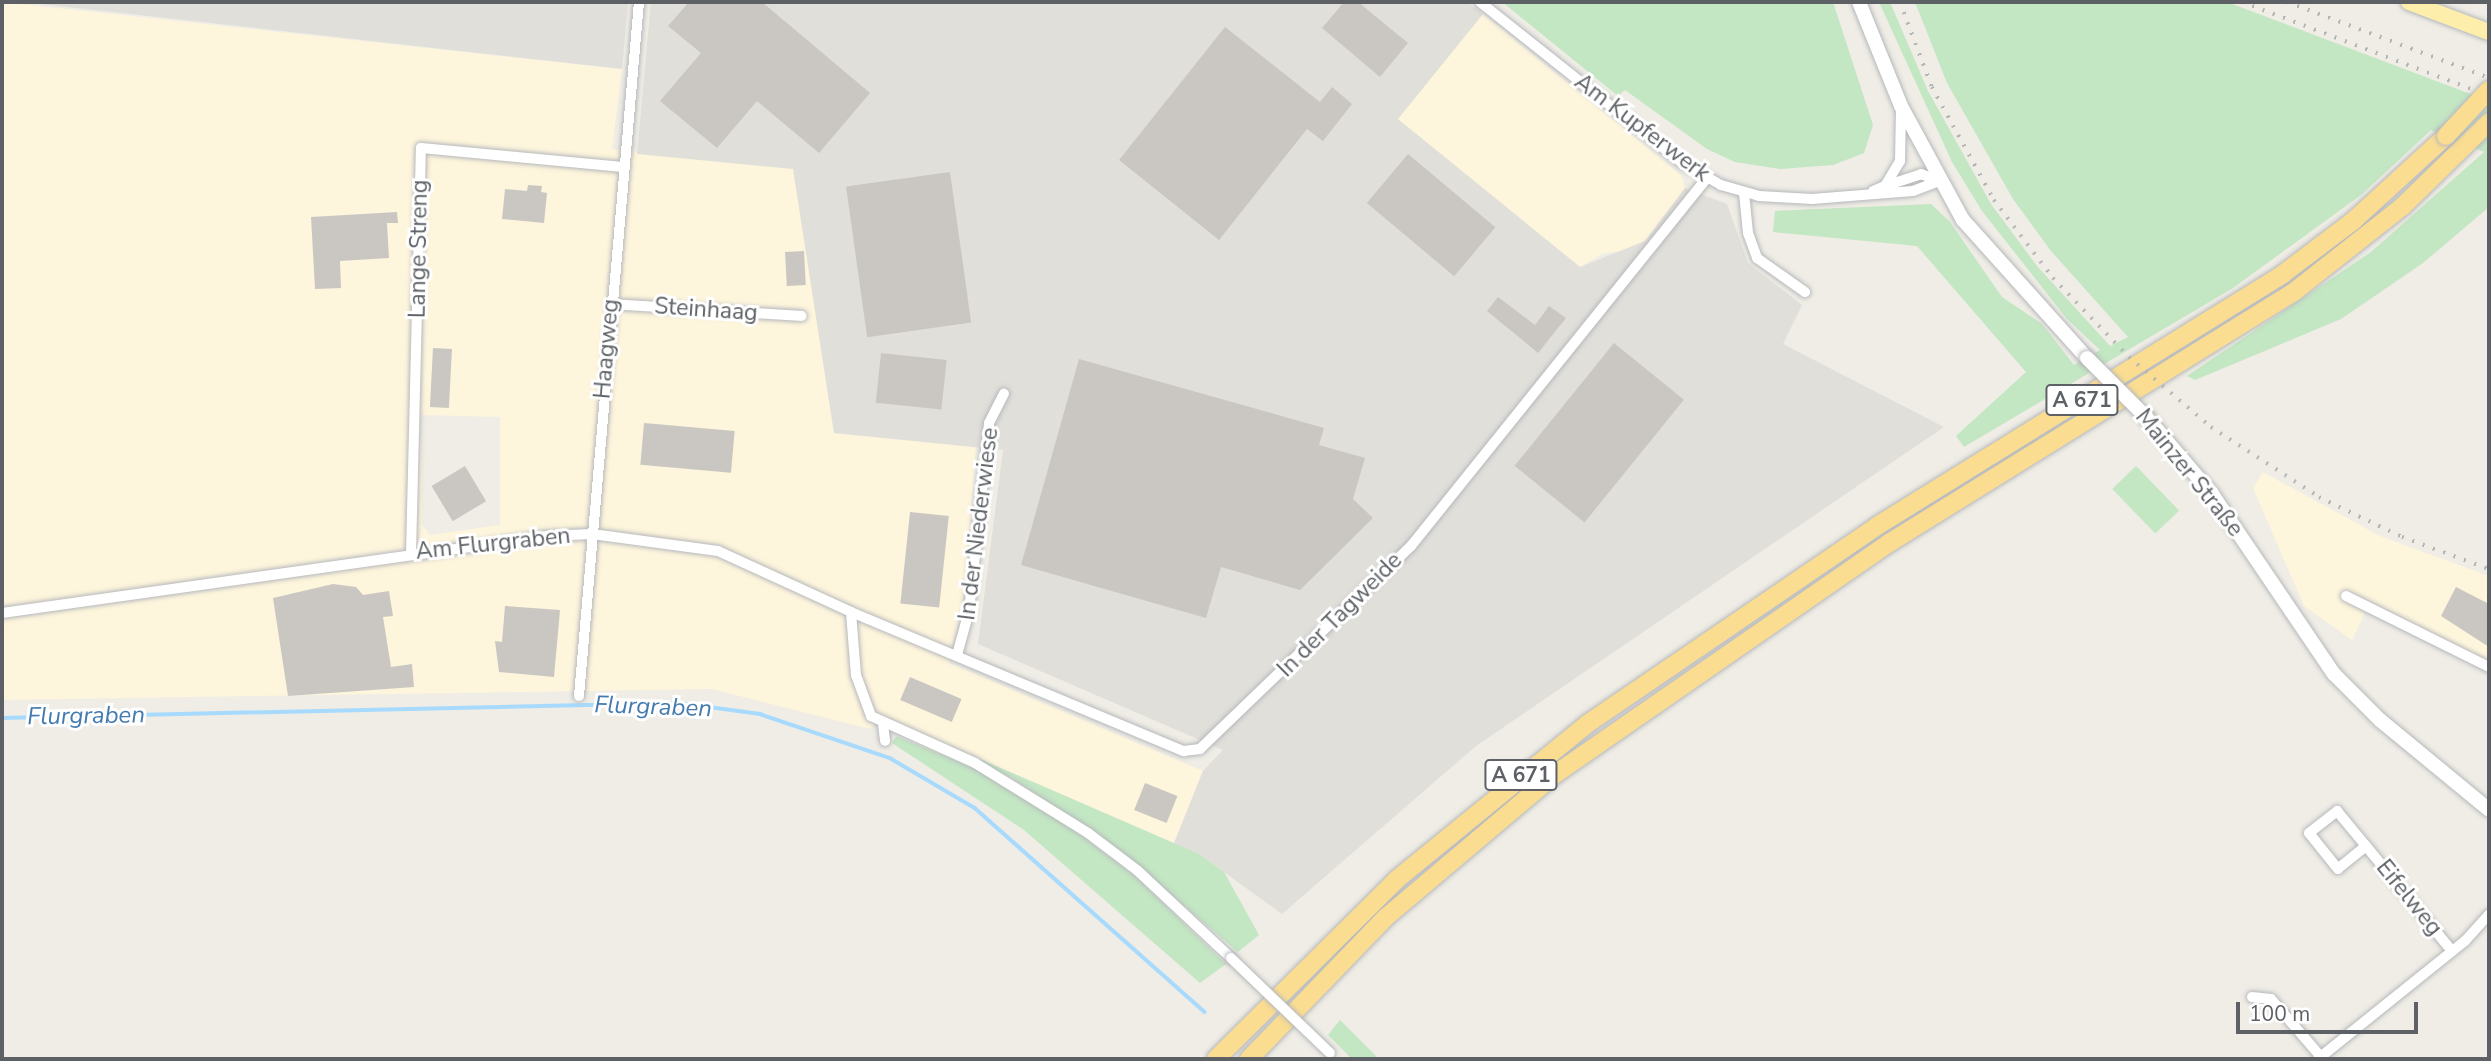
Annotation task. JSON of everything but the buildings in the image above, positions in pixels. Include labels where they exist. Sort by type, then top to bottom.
[{"type":"highway","name":"A 671","points":[[1216,1059],[1378,896],[1587,724],[1866,533],[2283,274],[2364,212],[2446,136],[2489,90]]},
{"type":"highway","name":"A 671","points":[[1250,1059],[1418,889],[1601,740],[1878,550],[2255,319],[2369,235],[2468,145],[2489,122]]},
{"type":"main road","name":"Mainzer Straße","points":[[1859,2],[1901,106],[1939,181],[2004,271],[2148,419],[2212,494],[2334,674],[2380,720],[2489,810]]},
{"type":"main road","points":[[2409,2],[2489,32]]},
{"type":"street","name":"Haagweg","points":[[579,696],[639,2]]},
{"type":"street","name":"Am Kupferwerk","points":[[1480,2],[1707,178],[1744,193],[1812,199],[1913,191],[1939,181]]},
{"type":"street","points":[[1885,186],[1903,151],[1901,106]]},
{"type":"street","name":"Lange Streng","points":[[411,553],[421,148],[623,167]]},
{"type":"street","name":"Am Kupferwerk","points":[[1869,193],[1921,174],[1939,181]]},
{"type":"street","name":"In der Tagweide","points":[[851,612],[1184,751],[1213,741],[1411,545],[1707,178]]},
{"type":"street","points":[[1744,193],[1748,233],[1757,258],[1805,292]]},
{"type":"street","name":"Steinhaag","points":[[611,304],[802,316]]},
{"type":"street","name":"In der Niederwiese","points":[[957,655],[969,611],[989,424],[1004,394]]},
{"type":"street","name":"Am Flurgraben","points":[[2,613],[411,553],[592,534],[718,551],[851,612]]},
{"type":"street","points":[[2346,596],[2489,667]]},
{"type":"street","points":[[851,612],[865,706],[883,724],[975,763],[1088,833],[1138,871],[1333,1056]]},
{"type":"street","points":[[883,724],[885,741]]},
{"type":"street","name":"Eifelweg","points":[[2366,846],[2338,869],[2309,833],[2337,811],[2366,846],[2452,951]]},
{"type":"street","points":[[2252,997],[2264,995],[2276,1003],[2319,1058],[2452,951],[2489,914]]},
{"type":"shaded area","points":[[2,2],[622,69],[612,149],[793,169],[834,433],[976,446],[963,602],[949,663],[1203,771],[1174,843],[881,716],[870,729],[712,689],[2,700]],"holes":[[[421,415],[500,417],[500,525],[430,535],[422,525]]]},
{"type":"shaded area","points":[[23,2],[628,2],[622,69]]},
{"type":"shaded area","points":[[651,2],[1467,2],[1483,14],[1398,119],[1580,267],[1645,241],[1685,188],[1727,204],[1748,263],[1802,305],[1783,344],[1944,427],[1476,746],[1282,914],[1199,854],[1174,843],[1203,771],[1223,750],[978,644],[1003,450],[834,433],[793,169],[637,154]]},
{"type":"shaded area","points":[[1483,14],[1682,176],[1685,188],[1645,241],[1632,249],[1602,254],[1580,267],[1397,119]]},
{"type":"shaded area","points":[[2263,472],[2380,536],[2489,576],[2489,662],[2369,604],[2352,640],[2304,606],[2253,488]]},
{"type":"green space","points":[[1502,2],[1833,2],[1873,125],[1864,153],[1833,165],[1780,169],[1735,162],[1707,149],[1625,90],[1618,96]]},
{"type":"green space","points":[[1879,2],[1890,2],[1928,91],[1991,204],[2037,266],[2110,346],[2128,337],[2051,251],[2013,199],[1947,83],[1915,2],[2227,2],[2489,101],[2489,207],[2423,263],[2341,319],[2195,380],[2187,376],[2371,252],[2484,152],[2431,130],[2361,195],[2233,288],[1964,447],[1956,436],[2026,372],[1917,246],[1773,232],[1775,211],[1931,204],[1950,222],[2002,297],[2042,324],[2074,365],[2100,350],[2067,319],[1982,211],[1952,162]]},
{"type":"green space","points":[[2136,466],[2179,511],[2155,534],[2112,489]]},
{"type":"green space","points":[[881,716],[1199,854],[1224,872],[1259,935],[1238,952],[1118,849],[1012,778]]},
{"type":"green space","points":[[896,736],[971,767],[1039,804],[1135,876],[1226,964],[1200,983],[1024,830],[892,743]]},
{"type":"green space","points":[[1340,1020],[1379,1059],[1352,1059],[1328,1035]]},
{"type":"waterway","name":"Flurgraben","points":[[2,718],[679,703],[760,714],[890,758],[975,808],[1205,1012]]},
{"type":"railway","points":[[1900,2],[1932,87],[1994,200],[2053,278],[2129,357],[2211,427],[2319,497],[2402,537],[2489,569]]},
{"type":"railway","points":[[2242,2],[2489,96]]},
{"type":"railway","points":[[2287,2],[2489,78]]}]
